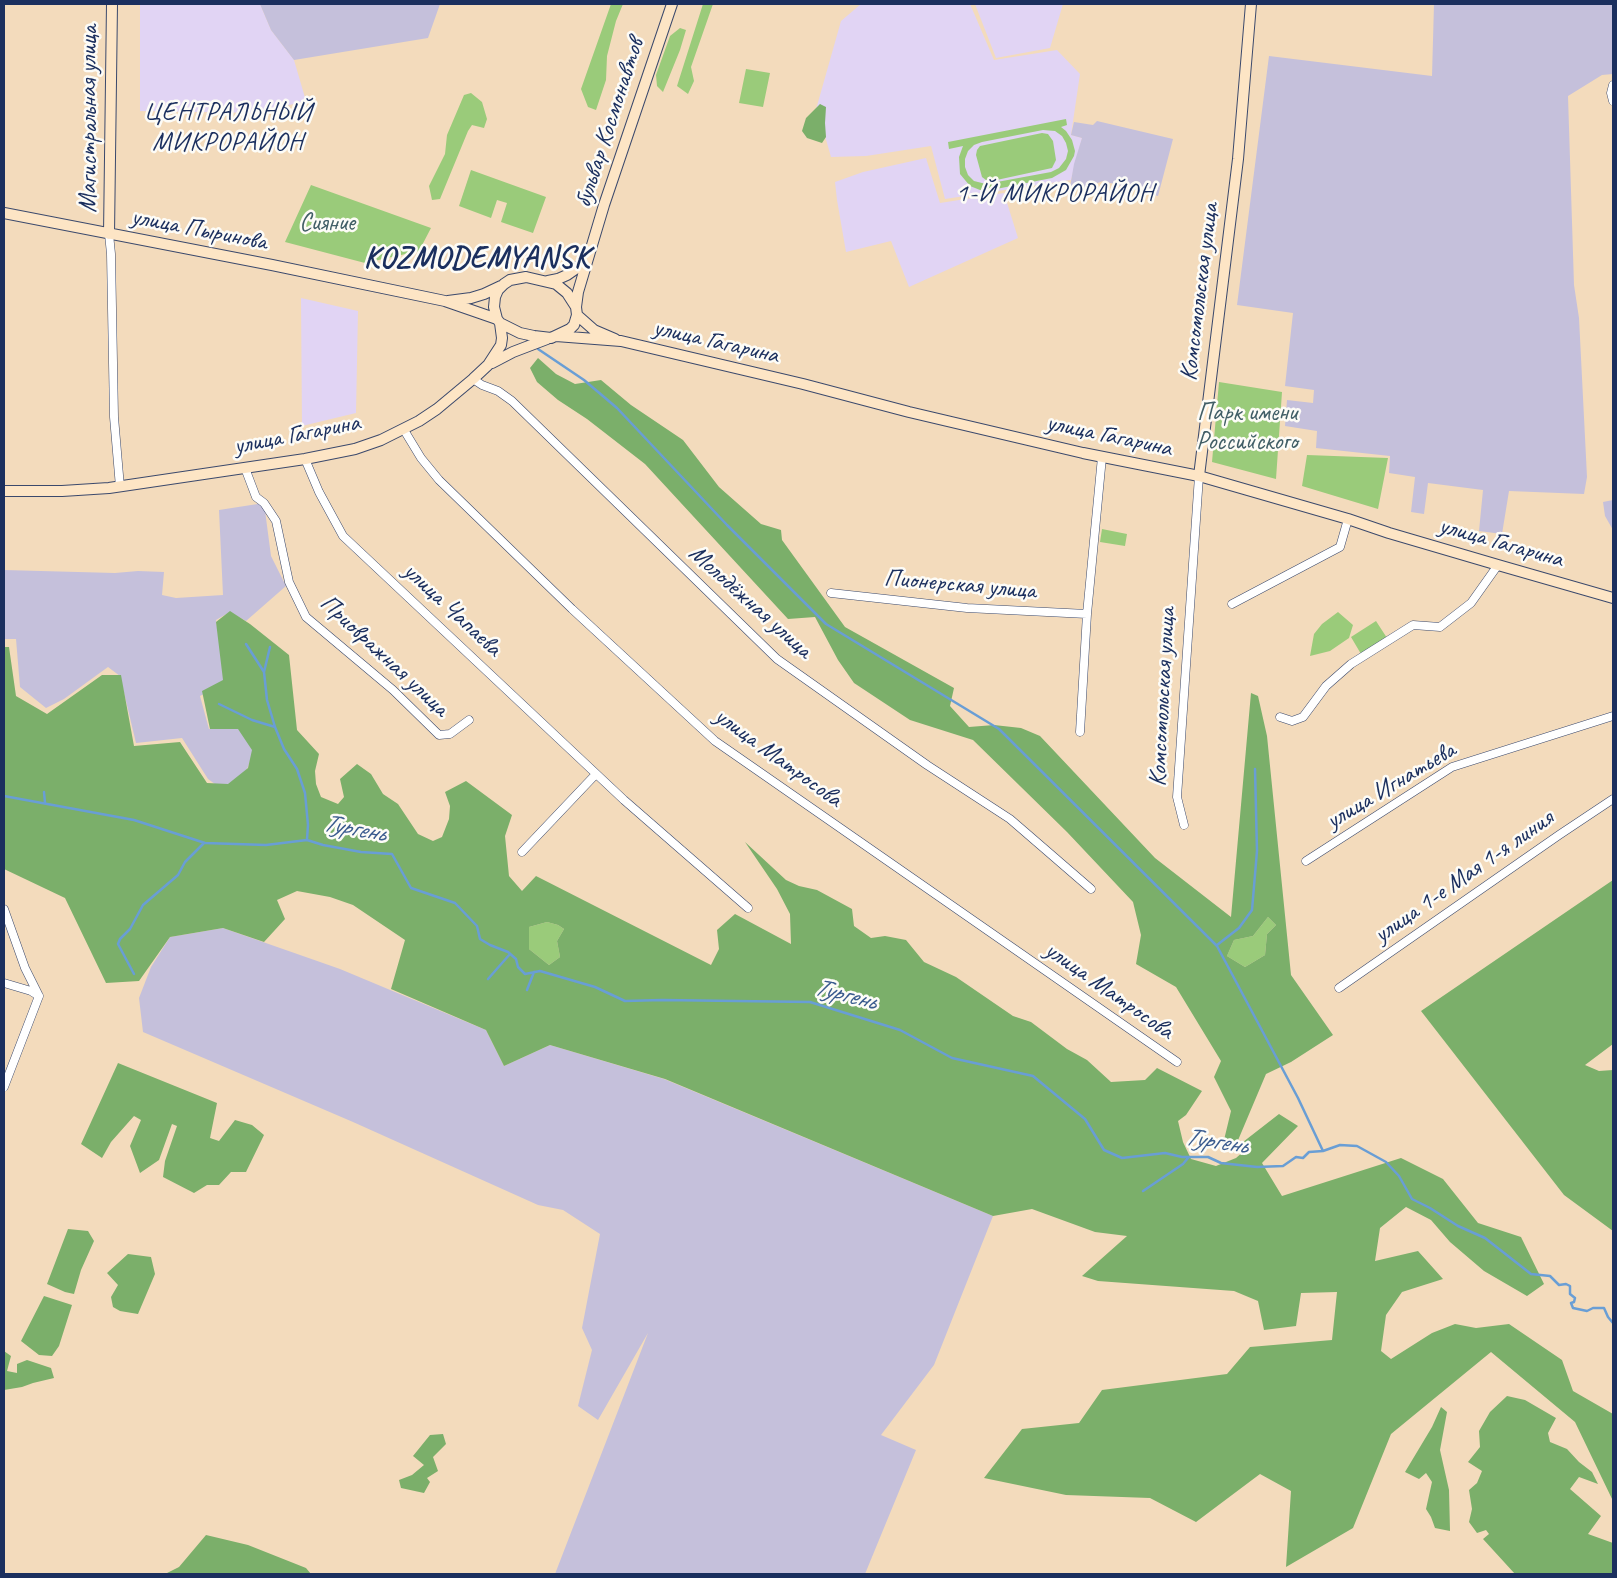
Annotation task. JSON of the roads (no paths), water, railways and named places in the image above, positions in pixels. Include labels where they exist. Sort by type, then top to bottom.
[{"type":"main road","name":"Магистральная улица","points":[[110,234],[112,4]]},
{"type":"main road","name":"бульвар Космонавтов","points":[[576,311],[578,292],[604,205],[672,4]]},
{"type":"main road","name":"Комсомольская улица","points":[[1198,476],[1238,159],[1251,4]]},
{"type":"main road","name":"улица Пыринова","points":[[4,213],[445,301],[499,321]]},
{"type":"main road","points":[[548,282],[567,275],[589,256]]},
{"type":"main road","points":[[526,277],[548,282],[562,288],[572,299],[576,311],[574,325],[566,332],[553,337],[520,333],[499,321],[495,313],[494,303],[498,290],[504,284],[510,280],[526,277]]},
{"type":"main road","name":"улица Пыринова","points":[[445,301],[478,296],[504,284]]},
{"type":"main road","name":"улица Гагарина","points":[[576,311],[594,330],[621,341],[803,384],[908,412],[1102,457],[1198,476],[1613,598]]},
{"type":"main road","name":"улица Гагарина","points":[[4,491],[62,491],[120,487],[332,455],[355,449],[404,430],[437,409],[473,379],[488,365],[501,346],[502,338],[499,321]]},
{"type":"main road","name":"улица Гагарина","points":[[488,365],[522,348],[553,337],[621,341]]},
{"type":"street","points":[[1613,86],[1613,101]]},
{"type":"street","points":[[110,234],[114,417],[120,487]]},
{"type":"street","name":"Молодёжная улица","points":[[473,379],[482,385],[498,391],[512,401],[777,659],[927,765],[1010,819],[1091,889]]},
{"type":"street","name":"улица Матросова","points":[[404,430],[439,480],[572,609],[715,741],[1177,1062]]},
{"type":"street","points":[[1080,732],[1086,614],[1102,457]]},
{"type":"street","name":"улица Чапаева","points":[[305,459],[318,492],[343,536],[624,800],[748,908]]},
{"type":"street","name":"Приовражная улица","points":[[245,468],[256,497],[264,503],[276,521],[290,582],[306,616],[393,690],[439,735],[450,734],[469,720]]},
{"type":"street","name":"Комсомольская улица","points":[[1184,825],[1177,796],[1198,476]]},
{"type":"street","points":[[1232,604],[1340,547],[1348,519]]},
{"type":"street","points":[[1280,717],[1292,721],[1303,718],[1326,686],[1351,664],[1413,625],[1440,627],[1476,597],[1498,565]]},
{"type":"street","name":"Пионерская улица","points":[[831,592],[967,608],[1086,614]]},
{"type":"street","name":"улица Игнатьева","points":[[1306,861],[1452,767],[1613,716]]},
{"type":"street","points":[[522,852],[596,774]]},
{"type":"street","name":"улица 1-е Мая 1-я линия","points":[[1339,988],[1613,799]]},
{"type":"street","points":[[4,909],[26,968],[40,996],[4,1086]]},
{"type":"street","points":[[4,983],[31,991],[40,996]]},
{"type":"waterway","points":[[538,349],[584,380],[617,408],[727,525],[826,624],[999,729],[1217,946],[1298,1098],[1323,1151]]},
{"type":"waterway","points":[[246,644],[264,672]]},
{"type":"waterway","points":[[270,647],[264,672],[267,700],[275,727],[284,749],[297,769],[305,793],[308,825],[307,839]]},
{"type":"waterway","points":[[219,704],[252,720],[275,727]]},
{"type":"waterway","points":[[1217,945],[1239,928],[1252,910],[1257,851],[1255,769]]},
{"type":"waterway","points":[[44,792],[45,803]]},
{"type":"waterway","name":"Тургень","points":[[4,796],[134,820],[205,843],[266,845],[307,840],[361,852],[392,854],[411,888],[455,903],[477,926],[480,939],[508,952],[516,959],[518,967],[525,974],[540,971],[595,987],[625,1001],[810,1002],[900,1030],[952,1058],[1033,1076],[1085,1119],[1104,1150],[1122,1158],[1165,1153],[1182,1157],[1208,1157],[1221,1163],[1257,1167],[1283,1166],[1296,1157],[1303,1158],[1309,1152],[1323,1151],[1340,1145],[1357,1146],[1386,1162],[1399,1176],[1412,1199],[1458,1226],[1485,1238],[1531,1274],[1550,1276],[1559,1285],[1566,1284],[1570,1286],[1570,1294],[1575,1298],[1574,1302],[1571,1303],[1573,1308],[1587,1311],[1593,1308],[1604,1308],[1613,1323]]},
{"type":"waterway","points":[[134,974],[118,944],[120,939],[130,929],[143,905],[178,875],[185,862],[204,843]]},
{"type":"waterway","points":[[488,979],[510,954]]},
{"type":"waterway","points":[[527,990],[534,972]]},
{"type":"waterway","points":[[1143,1191],[1183,1164],[1188,1158]]},
{"type":"district","name":"ЦЕНТРАЛЬНЫЙ МИКРОРАЙОН","points":[[228,128]]},
{"type":"district","name":"1-Й МИКРОРАЙОН","points":[[1055,194]]},
{"type":"district","name":"KOZMODEMYANSK","points":[[477,259]]},
{"type":"park label","name":"Сияние","points":[[327,223]]},
{"type":"park label","name":"Парк имени Российского","points":[[1247,428]]}]
